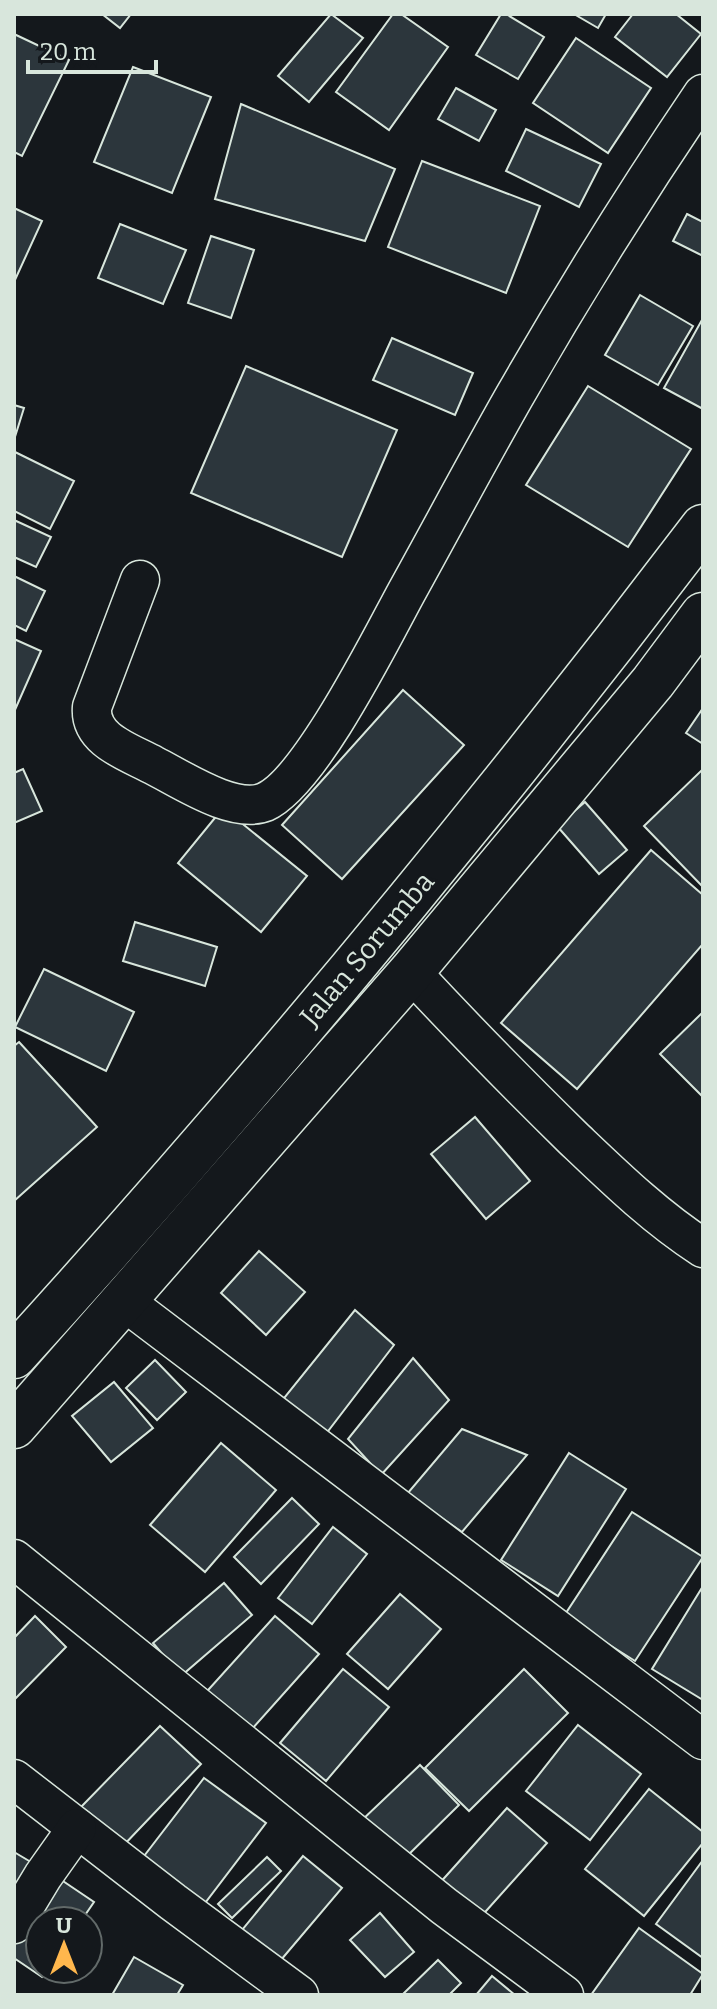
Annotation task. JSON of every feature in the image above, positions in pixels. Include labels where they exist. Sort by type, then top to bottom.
[{"type":"street","points":[[140,580],[92,707],[91,716],[97,730],[115,745],[218,798],[244,804],[264,803],[282,791],[305,764],[364,673],[514,398],[622,214],[703,94]]},
{"type":"street","name":"Jalan Sorumba","points":[[14,1356],[215,1129],[378,937],[569,702],[703,527]]},
{"type":"street","name":"Jalan Sorumba","points":[[14,1426],[411,972],[653,682],[703,615]]},
{"type":"street","points":[[411,972],[496,1063],[648,1209],[703,1248]]},
{"type":"street","points":[[215,1129],[249,1159]]},
{"type":"street","points":[[125,1302],[703,1740]]},
{"type":"street","points":[[14,1559],[444,1906],[564,1995]]},
{"type":"street","points":[[14,1779],[299,1995]]},
{"type":"street","points":[[14,1924],[77,1828]]},
{"type":"building","points":[[102,14],[131,14],[120,28]]},
{"type":"building","points":[[331,14],[363,38],[309,102],[278,76]]},
{"type":"building","points":[[393,14],[401,14],[448,47],[389,130],[336,92]]},
{"type":"building","points":[[501,14],[544,37],[518,79],[476,55]]},
{"type":"building","points":[[574,14],[606,14],[598,28]]},
{"type":"building","points":[[633,14],[676,14],[701,34],[667,77],[615,37]]},
{"type":"building","points":[[14,34],[69,60],[22,156],[14,152]]},
{"type":"building","points":[[576,38],[651,88],[608,153],[533,103]]},
{"type":"building","points":[[133,67],[211,97],[172,193],[94,162]]},
{"type":"building","points":[[456,88],[496,110],[479,141],[438,119]]},
{"type":"building","points":[[241,104],[395,169],[365,241],[215,199]]},
{"type":"building","points":[[526,129],[601,164],[579,207],[506,171]]},
{"type":"building","points":[[422,161],[540,206],[506,293],[388,247]]},
{"type":"building","points":[[14,208],[42,221],[14,282]]},
{"type":"building","points":[[687,214],[703,222],[703,256],[673,241]]},
{"type":"building","points":[[120,224],[186,250],[163,304],[98,278]]},
{"type":"building","points":[[211,236],[254,250],[231,318],[188,303]]},
{"type":"building","points":[[640,295],[693,326],[658,385],[605,355]]},
{"type":"building","points":[[703,318],[703,409],[664,388]]},
{"type":"building","points":[[392,338],[473,373],[455,415],[373,380]]},
{"type":"building","points":[[246,366],[397,430],[342,557],[191,493]]},
{"type":"building","points":[[588,386],[691,449],[628,547],[526,485]]},
{"type":"building","points":[[14,405],[24,408],[14,440]]},
{"type":"building","points":[[15,452],[74,481],[50,529],[14,511]]},
{"type":"building","points":[[14,520],[51,537],[36,567],[14,557]]},
{"type":"building","points":[[14,576],[45,591],[26,631],[14,625]]},
{"type":"building","points":[[14,639],[41,651],[14,712]]},
{"type":"building","points":[[403,690],[464,745],[342,879],[282,825]]},
{"type":"building","points":[[703,708],[703,744],[686,733]]},
{"type":"building","points":[[23,769],[42,811],[14,823],[14,773]]},
{"type":"building","points":[[703,769],[703,887],[644,826]]},
{"type":"building","points":[[585,802],[627,850],[599,874],[557,826]]},
{"type":"building","points":[[223,808],[307,876],[261,932],[178,863]]},
{"type":"building","points":[[651,850],[703,895],[703,944],[577,1089],[501,1023]]},
{"type":"building","points":[[135,922],[217,947],[205,986],[123,961]]},
{"type":"building","points":[[44,969],[134,1012],[106,1071],[15,1027]]},
{"type":"building","points":[[703,1012],[703,1097],[660,1054]]},
{"type":"building","points":[[19,1042],[97,1127],[14,1201],[14,1046]]},
{"type":"building","points":[[475,1117],[530,1181],[486,1219],[431,1154]]},
{"type":"building","points":[[259,1251],[305,1292],[266,1335],[221,1293]]},
{"type":"building","points":[[355,1310],[394,1345],[322,1439],[280,1403]]},
{"type":"building","points":[[413,1358],[449,1400],[381,1475],[348,1439]]},
{"type":"building","points":[[155,1360],[186,1392],[157,1420],[126,1388]]},
{"type":"building","points":[[114,1382],[153,1428],[111,1462],[72,1416]]},
{"type":"building","points":[[462,1429],[527,1455],[462,1532],[407,1494]]},
{"type":"building","points":[[221,1443],[276,1490],[205,1572],[150,1525]]},
{"type":"building","points":[[569,1453],[626,1489],[558,1596],[501,1560]]},
{"type":"building","points":[[292,1498],[319,1524],[261,1584],[234,1557]]},
{"type":"building","points":[[632,1512],[703,1557],[635,1661],[564,1616]]},
{"type":"building","points":[[333,1527],[367,1554],[312,1624],[278,1598]]},
{"type":"building","points":[[224,1583],[252,1615],[181,1676],[153,1643]]},
{"type":"building","points":[[703,1586],[703,1700],[652,1669]]},
{"type":"building","points":[[400,1594],[441,1629],[388,1689],[347,1654]]},
{"type":"building","points":[[35,1616],[66,1647],[14,1700],[14,1638]]},
{"type":"building","points":[[275,1616],[319,1654],[244,1738],[200,1699]]},
{"type":"building","points":[[343,1669],[389,1707],[326,1781],[280,1743]]},
{"type":"building","points":[[524,1669],[568,1713],[469,1811],[425,1768]]},
{"type":"building","points":[[578,1725],[641,1774],[590,1840],[526,1791]]},
{"type":"building","points":[[160,1726],[201,1764],[121,1848],[80,1808]]},
{"type":"building","points":[[420,1765],[459,1805],[401,1862],[361,1821]]},
{"type":"building","points":[[204,1778],[266,1823],[202,1907],[141,1860]]},
{"type":"building","points":[[649,1789],[703,1832],[703,1843],[644,1916],[585,1869]]},
{"type":"building","points":[[507,1808],[547,1843],[478,1920],[438,1885]]},
{"type":"building","points":[[14,1852],[41,1868],[14,1912]]},
{"type":"building","points":[[303,1856],[342,1888],[275,1967],[237,1936]]},
{"type":"building","points":[[267,1857],[281,1871],[232,1918],[218,1904]]},
{"type":"building","points":[[703,1860],[703,1958],[656,1924]]},
{"type":"building","points":[[51,1873],[94,1902],[92,1905],[29,1905]]},
{"type":"building","points":[[24,1913],[24,1965],[14,1958],[14,1928]]},
{"type":"building","points":[[380,1913],[414,1952],[385,1977],[350,1940]]},
{"type":"building","points":[[639,1928],[703,1974],[690,1995],[591,1995]]},
{"type":"building","points":[[134,1957],[183,1985],[177,1995],[112,1995]]},
{"type":"building","points":[[438,1960],[461,1983],[449,1995],[402,1995]]},
{"type":"building","points":[[492,1976],[515,1995],[476,1995]]}]
